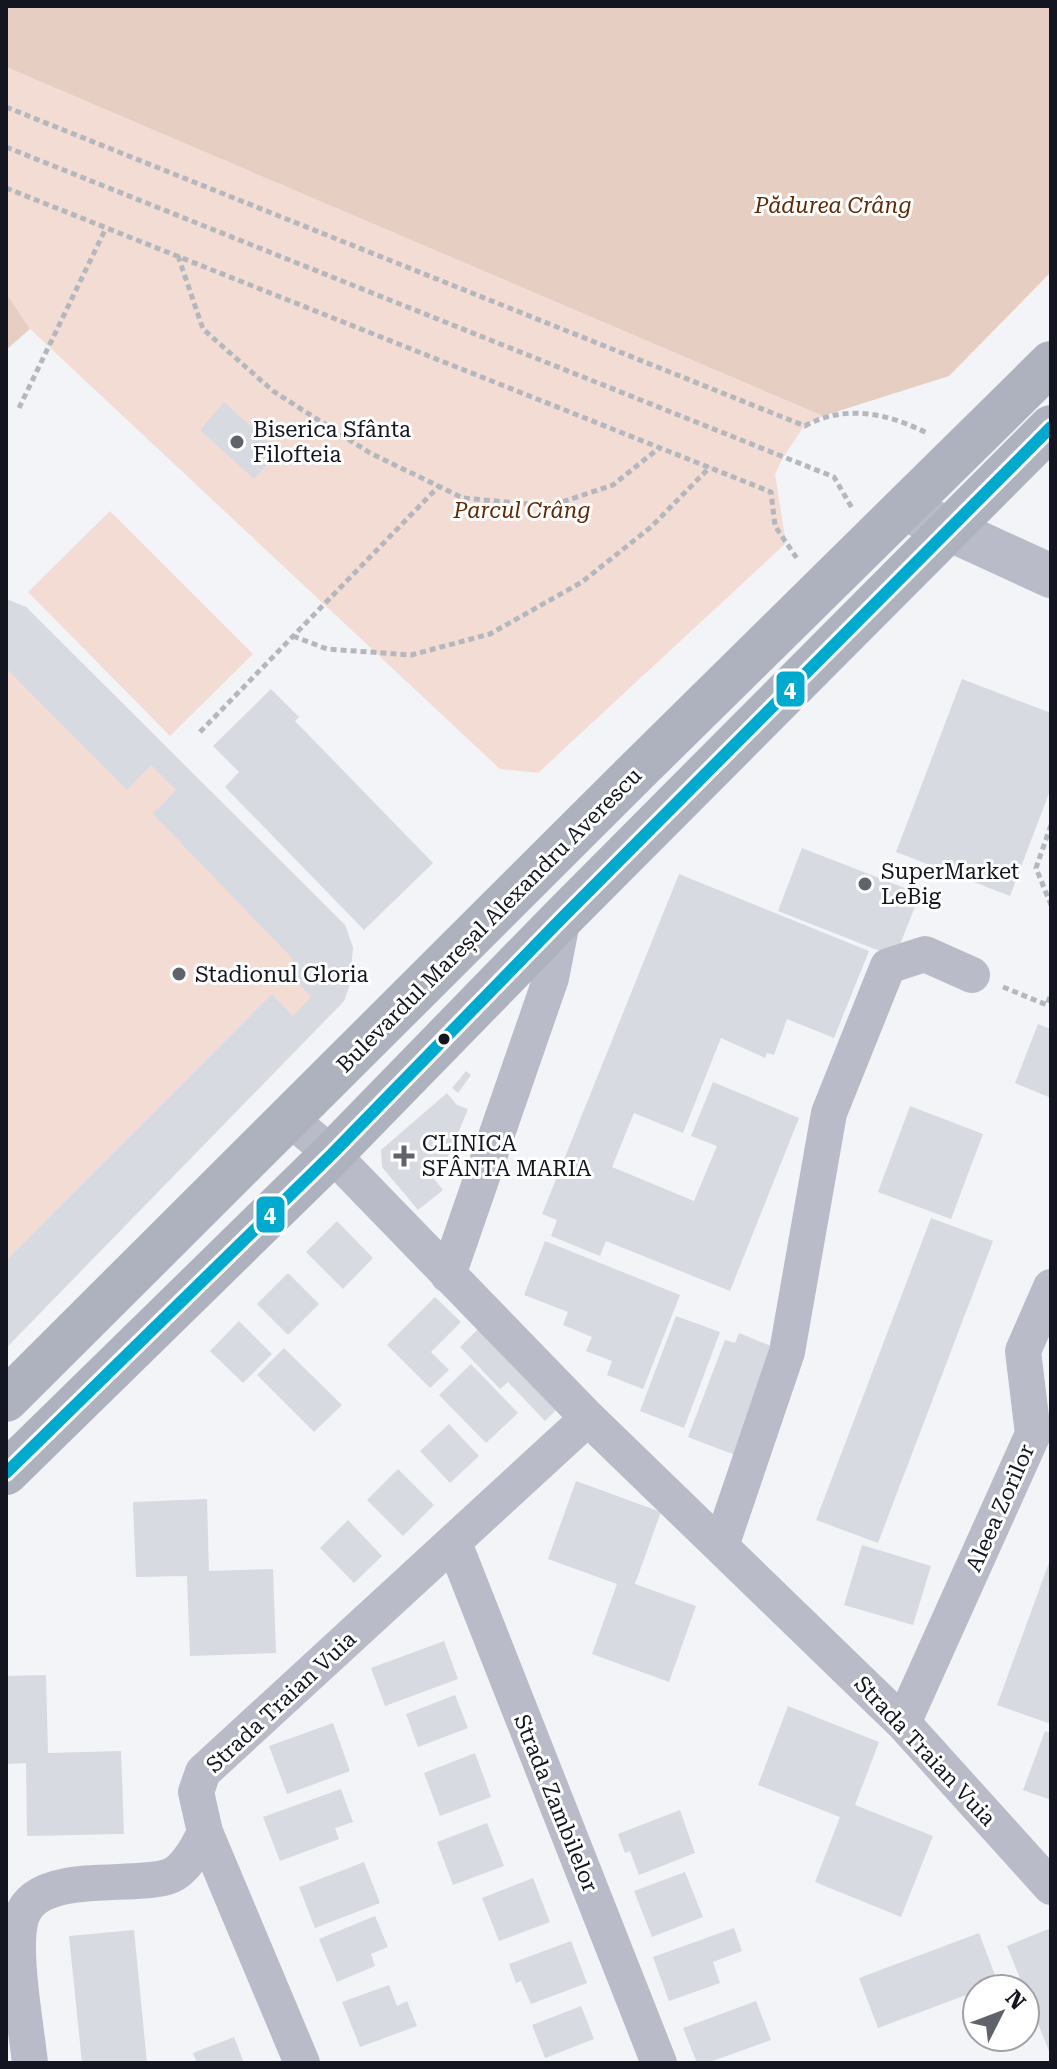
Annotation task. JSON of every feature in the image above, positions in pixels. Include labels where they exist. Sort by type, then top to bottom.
[{"type":"main road","name":"Bulevardul Mareșal Alexandru Averescu","points":[[6,1400],[1051,363]]},
{"type":"main road","points":[[6,1473],[332,1154],[563,917],[1051,427]]},
{"type":"street","points":[[903,507],[1051,576]]},
{"type":"street","points":[[448,1275],[551,978],[563,917]]},
{"type":"street","points":[[721,1546],[787,1352],[829,1113],[888,966],[925,954],[972,975]]},
{"type":"street","name":"Strada Traian Vuia","points":[[290,1119],[332,1154],[588,1418],[903,1723],[1051,1887]]},
{"type":"street","name":"Aleea Zorilor","points":[[903,1723],[1033,1434],[1023,1351],[1051,1287]]},
{"type":"street","name":"Strada Traian Vuia","points":[[302,2063],[205,1832],[196,1792],[203,1772],[588,1418]]},
{"type":"street","name":"Strada Zambilelor","points":[[454,1543],[659,2063]]},
{"type":"street","points":[[30,2063],[19,1952],[20,1922],[28,1901],[50,1889],[169,1877],[195,1853],[205,1832]]},
{"type":"path","points":[[6,107],[805,426],[823,416],[858,411],[911,425],[945,445],[963,428],[972,440]]},
{"type":"path","points":[[6,147],[834,477]]},
{"type":"path","points":[[6,188],[771,492],[775,526],[813,577],[819,591]]},
{"type":"path","points":[[19,408],[106,228]]},
{"type":"path","points":[[178,256],[203,329],[273,391],[370,453],[463,498],[550,506],[613,485],[660,448]]},
{"type":"path","points":[[293,636],[327,649],[411,655],[490,634],[582,582],[651,527],[710,467]]},
{"type":"path","points":[[200,732],[439,486]]},
{"type":"path","points":[[1051,825],[1036,868],[1051,905]]},
{"type":"path","points":[[972,975],[1047,1005],[1051,994]]},
{"type":"green space","name":"Pădurea Crâng","points":[[6,6],[1051,6],[1051,272],[949,376],[823,416],[6,67]]},
{"type":"green space","name":"Parcul Crâng","points":[[6,67],[823,416],[804,426],[775,474],[786,543],[538,773],[500,769],[30,329],[6,293]]},
{"type":"green space","points":[[6,293],[30,329],[6,350]]},
{"type":"green space","points":[[110,511],[253,654],[170,736],[28,592]]},
{"type":"green space","name":"Stadionul Gloria","points":[[6,599],[26,607],[345,925],[352,963],[344,1001],[6,1348]]},
{"type":"building","points":[[224,402],[279,452],[254,479],[200,430]]},
{"type":"building","points":[[6,599],[26,607],[345,925],[353,947],[350,984],[344,1001],[6,1348],[6,1261],[272,994],[293,1016],[311,997],[289,973],[296,966],[292,958],[153,814],[176,790],[151,765],[127,790],[6,668]]},
{"type":"building","points":[[962,679],[1051,713],[1051,788],[1010,896],[896,852]]},
{"type":"building","points":[[271,689],[299,717],[295,721],[433,863],[364,930],[225,787],[239,772],[213,746]]},
{"type":"building","points":[[802,848],[920,894],[895,957],[778,911]]},
{"type":"building","points":[[679,874],[869,951],[834,1038],[787,1019],[774,1055],[767,1053],[765,1058],[721,1038],[683,1133],[634,1113],[612,1167],[694,1201],[717,1146],[691,1136],[713,1082],[799,1118],[730,1291],[606,1241],[600,1256],[551,1236],[557,1220],[542,1214]]},
{"type":"building","points":[[1038,1024],[1051,1029],[1051,1098],[1015,1083]]},
{"type":"building","points":[[466,1071],[471,1075],[458,1093],[452,1088]]},
{"type":"building","points":[[447,1093],[457,1105],[468,1109],[443,1169],[434,1165],[430,1174],[443,1190],[418,1210],[382,1167],[381,1150]]},
{"type":"building","points":[[910,1106],[983,1134],[951,1219],[878,1192]]},
{"type":"building","points":[[931,1218],[993,1241],[878,1543],[816,1520]]},
{"type":"building","points":[[337,1221],[373,1258],[343,1289],[306,1252]]},
{"type":"building","points":[[545,1241],[680,1295],[643,1389],[607,1375],[612,1361],[586,1351],[592,1337],[563,1325],[568,1312],[524,1295]]},
{"type":"building","points":[[288,1273],[319,1304],[288,1335],[257,1304]]},
{"type":"building","points":[[435,1297],[461,1322],[431,1352],[449,1370],[430,1388],[387,1345]]},
{"type":"building","points":[[676,1316],[720,1332],[684,1428],[640,1411]]},
{"type":"building","points":[[239,1321],[272,1354],[243,1383],[210,1351]]},
{"type":"building","points":[[479,1328],[556,1410],[545,1421],[508,1382],[500,1389],[460,1347]]},
{"type":"building","points":[[739,1333],[776,1348],[735,1455],[688,1437],[725,1340],[735,1343]]},
{"type":"building","points":[[284,1348],[342,1405],[314,1432],[257,1375]]},
{"type":"building","points":[[471,1364],[518,1413],[486,1443],[439,1395]]},
{"type":"building","points":[[449,1424],[479,1456],[450,1483],[420,1451]]},
{"type":"building","points":[[398,1469],[434,1505],[403,1536],[367,1500]]},
{"type":"building","points":[[576,1481],[661,1512],[635,1584],[696,1606],[669,1682],[592,1654],[617,1584],[548,1559]]},
{"type":"building","points":[[207,1499],[209,1571],[273,1569],[276,1653],[190,1656],[187,1576],[136,1577],[133,1502]]},
{"type":"building","points":[[348,1520],[382,1556],[354,1583],[320,1548]]},
{"type":"building","points":[[862,1545],[931,1566],[913,1625],[844,1605]]},
{"type":"building","points":[[1051,1557],[1051,1724],[997,1705]]},
{"type":"building","points":[[444,1641],[458,1679],[385,1706],[371,1668]]},
{"type":"building","points":[[46,1675],[48,1753],[121,1751],[124,1834],[27,1836],[26,1763],[6,1764],[6,1676]]},
{"type":"building","points":[[455,1695],[468,1728],[418,1747],[406,1714]]},
{"type":"building","points":[[788,1706],[879,1742],[855,1805],[933,1836],[901,1917],[815,1882],[840,1817],[758,1785]]},
{"type":"building","points":[[333,1723],[350,1771],[287,1794],[269,1746]]},
{"type":"building","points":[[1045,1731],[1051,1733],[1051,1800],[1023,1790]]},
{"type":"building","points":[[475,1753],[491,1797],[440,1816],[424,1773]]},
{"type":"building","points":[[341,1789],[353,1822],[335,1828],[339,1839],[280,1861],[263,1817]]},
{"type":"building","points":[[680,1810],[695,1853],[639,1875],[630,1851],[625,1853],[618,1834]]},
{"type":"building","points":[[487,1823],[504,1866],[453,1885],[437,1842]]},
{"type":"building","points":[[364,1862],[380,1903],[315,1928],[299,1887]]},
{"type":"building","points":[[685,1872],[703,1917],[652,1937],[634,1891]]},
{"type":"building","points":[[533,1878],[550,1922],[499,1941],[482,1898]]},
{"type":"building","points":[[375,1916],[388,1947],[371,1954],[375,1966],[337,1982],[319,1939]]},
{"type":"building","points":[[734,1928],[742,1951],[713,1962],[720,1983],[669,2001],[653,1957]]},
{"type":"building","points":[[1051,1928],[1051,2056],[1041,2031],[1041,1973],[1018,1973],[1007,1946]]},
{"type":"building","points":[[134,1930],[147,2063],[82,2063],[69,1936]]},
{"type":"building","points":[[979,1933],[994,1973],[961,1973],[961,1997],[878,2028],[859,1978]]},
{"type":"building","points":[[571,1941],[587,1983],[531,2004],[521,1981],[516,1983],[509,1964]]},
{"type":"building","points":[[389,1985],[397,2006],[407,2001],[417,2026],[360,2047],[342,2002]]},
{"type":"building","points":[[756,2001],[771,2040],[707,2063],[697,2063],[683,2028]]},
{"type":"building","points":[[581,2006],[594,2039],[545,2058],[532,2025]]},
{"type":"building","points":[[234,2037],[244,2063],[197,2063],[193,2053]]},
{"type":"transit line","name":"4","points":[[6,1473],[332,1154],[563,917],[1051,427]]},
{"type":"place","name":"Biserica Sfânta Filofteia","points":[[237,442]]},
{"type":"place","name":"SuperMarket LeBig","points":[[865,884]]},
{"type":"place","name":"Stadionul Gloria","points":[[179,974]]},
{"type":"place","name":"CLINICA SFÂNTA MARIA","points":[[404,1156]]}]
